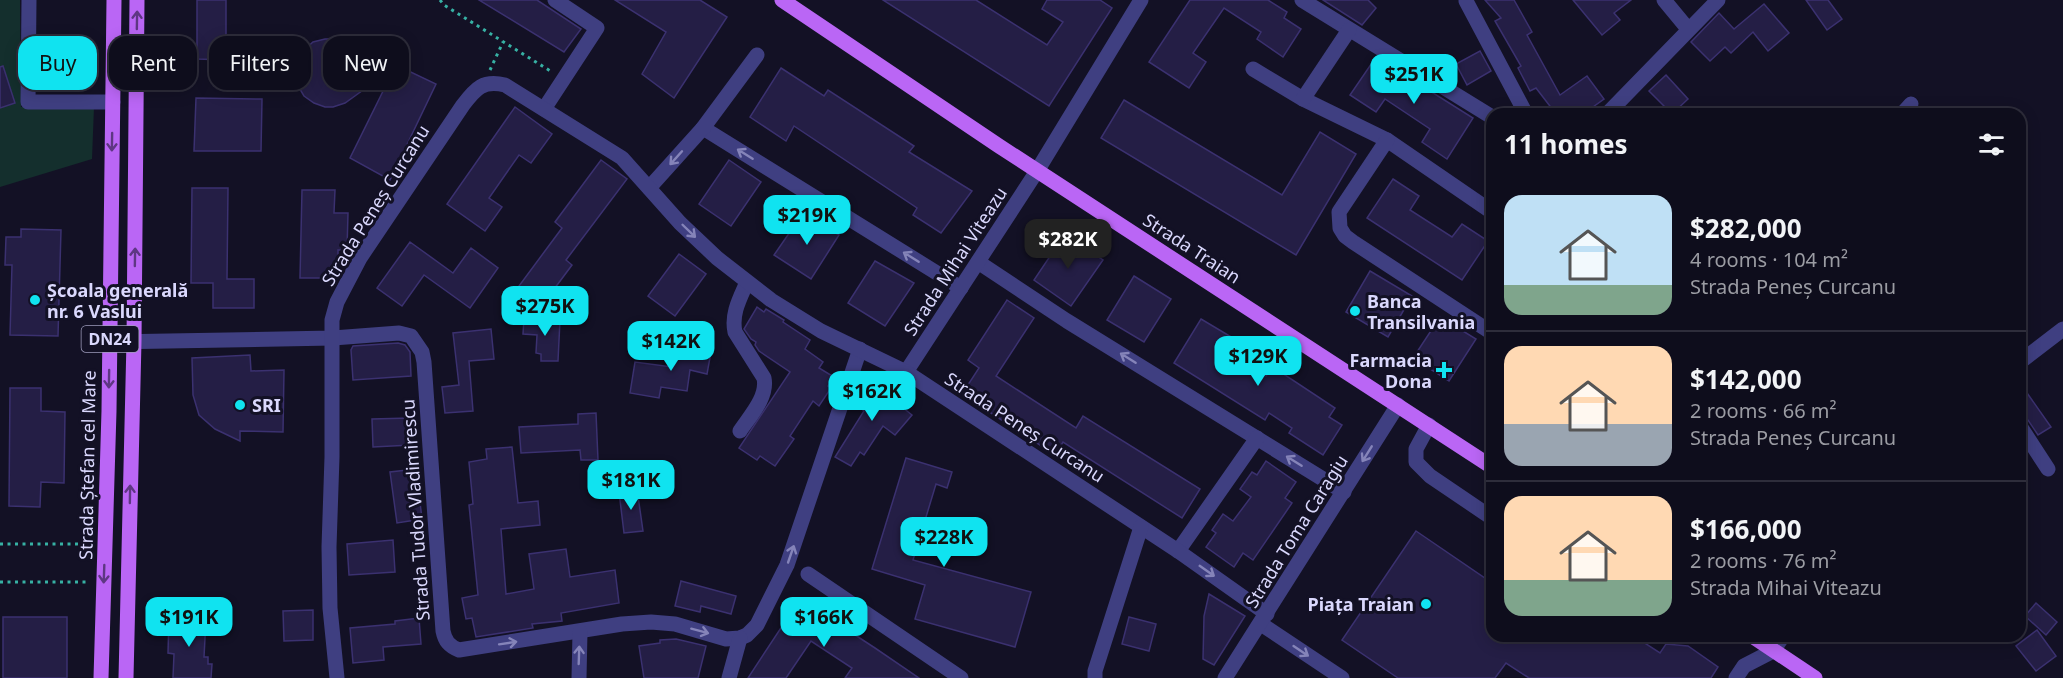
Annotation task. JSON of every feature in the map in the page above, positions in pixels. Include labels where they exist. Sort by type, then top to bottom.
[{"type":"main road","name":"Strada Ștefan cel Mare","points":[[101,678],[110,342],[114,0]]},
{"type":"main road","name":"DN24","points":[[126,678],[134,341],[137,0]]},
{"type":"main road","name":"Strada Traian","points":[[782,0],[1037,171],[1486,463]]},
{"type":"main road","points":[[1760,642],[1815,678]]},
{"type":"street","points":[[30,0],[28,102],[113,102]]},
{"type":"street","points":[[544,110],[597,28],[555,0]]},
{"type":"street","points":[[1302,0],[1486,113]]},
{"type":"street","points":[[1664,0],[1688,29]]},
{"type":"street","points":[[1612,108],[1718,0]]},
{"type":"street","points":[[1466,1],[1523,108]]},
{"type":"street","name":"Strada Mihai Viteazu","points":[[906,372],[1037,171],[1135,3]]},
{"type":"street","points":[[1303,99],[1349,30]]},
{"type":"street","points":[[649,188],[703,128],[757,55]]},
{"type":"street","points":[[1253,69],[1303,99],[1387,140],[1486,208]]},
{"type":"street","name":"Strada Peneș Curcanu","points":[[337,678],[330,608],[329,547],[332,320],[337,302],[360,258],[463,105],[474,91],[483,85],[494,83],[505,85],[622,158],[680,223],[717,258],[771,300],[821,331],[906,372],[1178,551],[1342,678]]},
{"type":"street","points":[[703,128],[961,288]]},
{"type":"street","points":[[1387,140],[1339,212],[1340,228],[1353,242],[1486,329]]},
{"type":"street","points":[[978,262],[1067,321],[1344,492]]},
{"type":"street","points":[[740,431],[761,399],[765,383],[765,378],[735,332],[733,324],[738,302],[747,282]]},
{"type":"street","points":[[2026,357],[2063,329]]},
{"type":"street","name":"Strada Tudor Vladimirescu","points":[[333,338],[399,333],[411,336],[422,352],[443,631],[450,646],[459,650],[622,624],[651,622],[675,624],[726,639],[740,638]]},
{"type":"street","points":[[110,342],[333,338]]},
{"type":"street","points":[[729,678],[740,638],[747,635],[757,625],[787,565],[860,349]]},
{"type":"street","name":"Strada Toma Caragiu","points":[[1225,678],[1398,405]]},
{"type":"street","points":[[1429,424],[1416,449],[1416,462],[1430,476],[1486,514]]},
{"type":"street","points":[[2026,435],[2048,469]]},
{"type":"street","points":[[1178,551],[1257,438]]},
{"type":"street","points":[[1095,678],[1095,671],[1141,527]]},
{"type":"street","points":[[808,574],[961,678]]},
{"type":"street","points":[[579,678],[580,632]]},
{"type":"street","points":[[1736,678],[1744,666],[1773,651],[1779,642]]},
{"type":"path","points":[[440,0],[444,5],[552,72]]},
{"type":"path","points":[[483,85],[503,42]]},
{"type":"path","points":[[0,544],[105,544]]},
{"type":"path","points":[[0,582],[104,582]]},
{"type":"green space","points":[[0,0],[20,0],[18,90],[21,90],[21,107],[94,107],[92,159],[0,187]]},
{"type":"building","points":[[197,0],[226,0],[226,36],[209,36],[209,59],[197,59]]},
{"type":"building","points":[[479,0],[537,0],[581,29],[564,52]]},
{"type":"building","points":[[615,0],[700,0],[727,17],[674,98],[642,74],[666,32]]},
{"type":"building","points":[[883,0],[976,0],[1047,45],[1063,22],[1042,9],[1047,0],[1100,0],[1112,8],[1049,106]]},
{"type":"building","points":[[1190,0],[1268,0],[1287,12],[1284,18],[1301,29],[1283,57],[1257,39],[1261,32],[1224,8],[1193,53],[1206,62],[1189,88],[1149,62]]},
{"type":"building","points":[[1323,0],[1368,0],[1376,8],[1362,25]]},
{"type":"building","points":[[1485,0],[1514,0],[1532,32],[1527,35],[1560,95],[1587,76],[1604,99],[1591,108],[1551,108],[1536,88],[1530,91],[1518,68],[1521,66],[1495,21],[1501,18]]},
{"type":"building","points":[[1573,0],[1631,0],[1614,13],[1620,20],[1602,35]]},
{"type":"building","points":[[1806,0],[1828,0],[1842,19],[1827,30]]},
{"type":"building","points":[[1764,4],[1789,33],[1768,51],[1753,32],[1731,53],[1725,47],[1710,61],[1691,42],[1719,13],[1734,29]]},
{"type":"building","points":[[323,40],[323,90],[363,90],[345,103],[333,107],[314,103],[304,96],[300,90],[311,90],[311,44]]},
{"type":"building","points":[[1480,51],[1491,71],[1467,85],[1456,64]]},
{"type":"building","points":[[1376,57],[1473,118],[1447,159],[1422,142],[1430,129],[1385,99],[1376,112],[1350,95]]},
{"type":"building","points":[[3,66],[15,103],[0,108],[0,67]]},
{"type":"building","points":[[781,68],[824,96],[828,90],[914,146],[909,152],[972,191],[941,233],[913,215],[917,208],[794,126],[786,141],[750,117]]},
{"type":"building","points":[[409,71],[436,84],[390,180],[350,158],[384,90],[409,90]]},
{"type":"building","points":[[1666,75],[1688,99],[1678,108],[1666,108],[1649,91]]},
{"type":"building","points":[[196,98],[262,99],[261,151],[194,151]]},
{"type":"building","points":[[1124,100],[1282,195],[1320,132],[1356,154],[1296,255],[1101,138]]},
{"type":"building","points":[[515,107],[552,134],[531,163],[519,155],[489,198],[502,207],[485,231],[447,204]]},
{"type":"building","points":[[601,160],[627,179],[566,260],[572,265],[540,308],[516,290],[562,228],[555,222]]},
{"type":"building","points":[[729,160],[761,182],[731,226],[699,204]]},
{"type":"building","points":[[1393,179],[1419,196],[1410,210],[1452,237],[1462,224],[1486,240],[1486,244],[1462,280],[1367,218]]},
{"type":"building","points":[[192,188],[228,188],[227,279],[254,279],[254,308],[213,308],[213,283],[191,283]]},
{"type":"building","points":[[302,190],[335,190],[334,213],[348,213],[347,250],[338,250],[338,278],[300,278]]},
{"type":"building","points":[[803,213],[839,235],[811,279],[774,255]]},
{"type":"building","name":"Școala generală nr. 6 Vaslui","points":[[21,229],[61,230],[58,336],[10,335],[12,265],[5,265],[6,237],[21,237]]},
{"type":"building","points":[[1065,234],[1103,260],[1071,306],[1034,280]]},
{"type":"building","points":[[410,242],[453,273],[471,248],[498,268],[470,308],[424,275],[402,306],[377,288]]},
{"type":"building","points":[[679,254],[706,274],[675,316],[648,296]]},
{"type":"building","points":[[875,261],[914,283],[885,326],[848,303]]},
{"type":"building","points":[[1370,271],[1412,296],[1388,337],[1346,312]]},
{"type":"building","points":[[1134,276],[1171,299],[1144,342],[1107,320]]},
{"type":"building","points":[[1007,300],[1034,318],[996,376],[1076,428],[1083,416],[1200,489],[1182,518],[1063,442],[1055,455],[962,394],[979,368],[968,360]]},
{"type":"building","points":[[757,307],[764,312],[766,309],[784,320],[783,322],[810,340],[805,349],[823,362],[819,368],[834,377],[828,386],[831,388],[819,406],[813,401],[790,436],[794,439],[775,466],[760,456],[757,460],[739,448],[790,372],[759,351],[755,345],[756,342],[744,329]]},
{"type":"building","points":[[1440,317],[1476,339],[1449,381],[1413,358]]},
{"type":"building","points":[[524,319],[560,320],[558,361],[541,361],[541,354],[536,353],[537,335],[523,334]]},
{"type":"building","points":[[1201,319],[1238,341],[1231,352],[1266,376],[1273,367],[1335,408],[1329,417],[1342,425],[1323,455],[1289,433],[1292,428],[1269,413],[1265,420],[1174,363]]},
{"type":"building","points":[[491,329],[494,359],[469,361],[473,411],[445,413],[442,387],[459,385],[453,333]]},
{"type":"building","points":[[699,338],[713,341],[707,374],[690,370],[687,391],[661,387],[659,398],[630,393],[635,362],[672,367],[675,352],[696,355]]},
{"type":"building","points":[[398,343],[405,345],[410,352],[411,376],[353,380],[351,350],[353,346]]},
{"type":"building","name":"SRI","points":[[250,355],[251,371],[284,370],[283,432],[240,431],[240,441],[215,429],[199,415],[193,395],[192,358]]},
{"type":"building","points":[[871,382],[912,415],[895,435],[883,426],[864,455],[860,452],[851,466],[835,457],[864,411],[854,402]]},
{"type":"building","points":[[10,388],[41,388],[41,411],[65,412],[64,483],[41,482],[40,507],[9,506]]},
{"type":"building","points":[[2026,392],[2051,427],[2038,435],[2026,419]]},
{"type":"building","points":[[596,413],[598,460],[581,460],[580,450],[521,453],[519,427],[578,424],[578,414]]},
{"type":"building","points":[[410,418],[411,445],[373,447],[372,419]]},
{"type":"building","points":[[512,447],[518,503],[538,501],[540,525],[501,529],[506,594],[534,589],[529,554],[566,549],[570,577],[615,570],[619,603],[561,613],[562,621],[532,624],[533,628],[476,637],[472,618],[466,619],[462,598],[478,595],[469,505],[473,504],[469,462],[487,459],[486,449]]},
{"type":"building","points":[[906,458],[952,472],[947,488],[936,484],[913,560],[1031,592],[1015,647],[915,619],[925,585],[872,569]]},
{"type":"building","points":[[1266,461],[1296,482],[1285,498],[1292,503],[1253,560],[1243,553],[1234,567],[1206,547],[1216,533],[1212,530],[1223,514],[1233,521],[1251,497],[1240,489],[1252,472],[1257,475]]},
{"type":"building","points":[[416,469],[422,519],[397,523],[390,472]]},
{"type":"building","points":[[637,489],[643,531],[624,533],[619,492]]},
{"type":"building","points":[[1416,531],[1486,579],[1486,642],[1643,642],[1660,653],[1666,644],[1688,646],[1718,667],[1711,678],[1529,678],[1506,663],[1495,678],[1398,678],[1342,640]]},
{"type":"building","points":[[393,540],[395,572],[349,575],[347,544]]},
{"type":"building","points":[[681,581],[736,596],[731,614],[701,606],[700,612],[675,606]]},
{"type":"building","points":[[1209,594],[1245,616],[1214,665],[1203,659],[1204,616]]},
{"type":"building","points":[[800,599],[919,678],[845,678],[852,668],[811,641],[786,678],[748,678]]},
{"type":"building","points":[[2036,603],[2057,622],[2046,635],[2026,615]]},
{"type":"building","points":[[313,610],[313,640],[284,641],[283,611]]},
{"type":"building","points":[[3,617],[67,617],[67,678],[3,678]]},
{"type":"building","points":[[169,617],[206,619],[204,657],[208,657],[208,664],[212,664],[211,678],[173,678],[174,654],[168,653]]},
{"type":"building","points":[[1129,617],[1156,624],[1149,651],[1122,644]]},
{"type":"building","points":[[419,618],[421,644],[383,647],[384,660],[353,663],[350,628],[395,624],[395,621]]},
{"type":"building","points":[[2037,630],[2056,656],[2036,671],[2016,646],[2026,642],[2026,638]]},
{"type":"building","points":[[676,639],[706,646],[698,678],[644,678],[639,646],[660,643],[660,640]]},
{"type":"place","name":"Școala generală nr. 6 Vaslui","points":[[35,300]]},
{"type":"place","name":"Banca Transilvania","points":[[1355,311]]},
{"type":"place","name":"Farmacia Dona","points":[[1444,370]]},
{"type":"place","name":"SRI","points":[[240,405]]},
{"type":"place","name":"Piața Traian","points":[[1426,604]]}]
